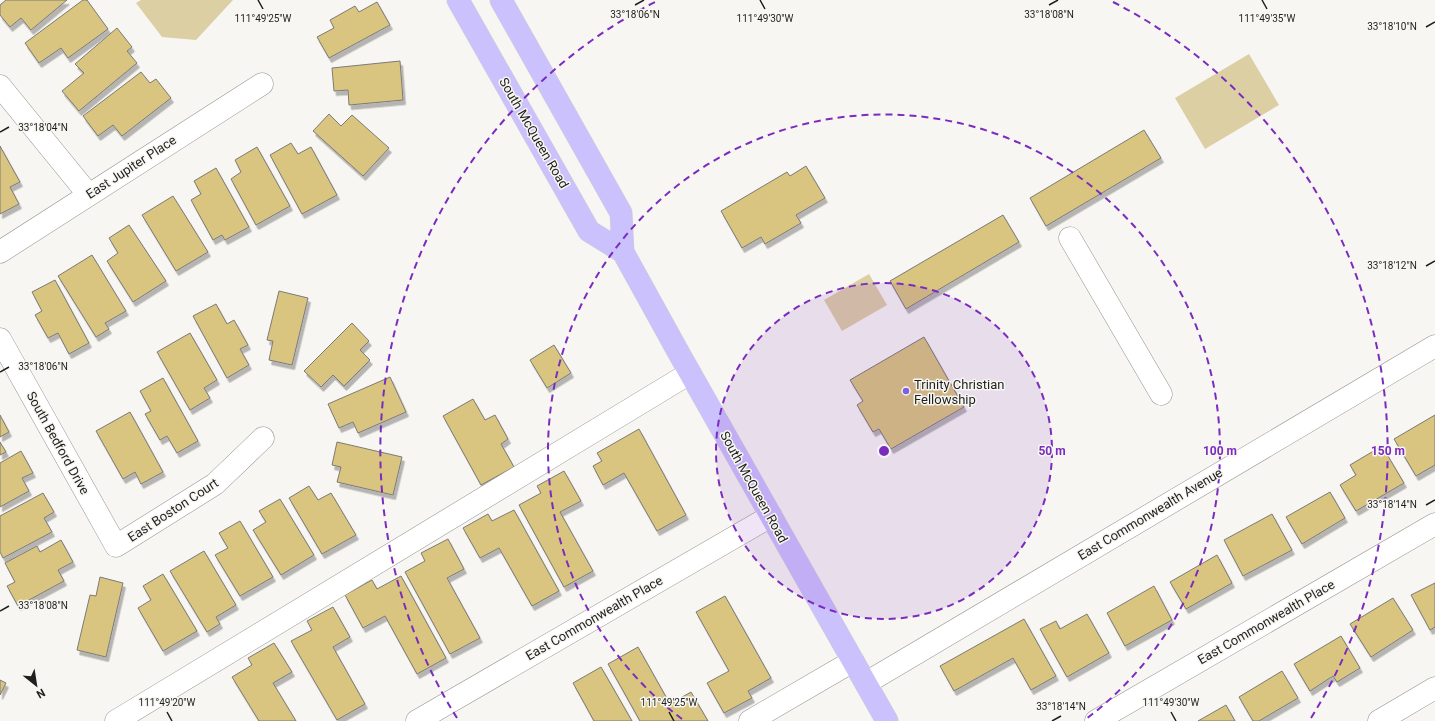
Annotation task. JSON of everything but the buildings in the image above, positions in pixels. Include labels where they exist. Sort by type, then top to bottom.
[{"type":"main road","name":"South McQueen Road","points":[[458,0],[589,231],[623,252]]},
{"type":"main road","name":"South McQueen Road","points":[[501,0],[621,212],[623,252],[887,721]]},
{"type":"street","name":"East Jupiter Place","points":[[0,252],[88,194],[262,84]]},
{"type":"street","points":[[0,86],[88,194]]},
{"type":"street","points":[[1070,238],[1161,394]]},
{"type":"street","name":"South Bedford Drive","points":[[0,339],[116,546]]},
{"type":"street","name":"East Commonwealth Avenue","points":[[866,683],[1435,346]]},
{"type":"street","points":[[117,721],[690,373]]},
{"type":"street","name":"East Boston Court","points":[[116,546],[215,484],[263,438]]},
{"type":"street","name":"East Commonwealth Place","points":[[417,721],[771,516]]},
{"type":"street","name":"East Commonwealth Place","points":[[1096,721],[1435,524]]},
{"type":"street","points":[[750,721],[853,660]]},
{"type":"street","points":[[1379,721],[1435,688]]},
{"type":"shaded area","points":[[141,0],[233,0],[196,40],[162,37],[136,3]]},
{"type":"shaded area","points":[[1249,54],[1279,105],[1205,149],[1175,98]]},
{"type":"shaded area","points":[[869,274],[887,305],[842,331],[824,300]]},
{"type":"place","name":"Trinity Christian Fellowship","points":[[906,391]]}]
